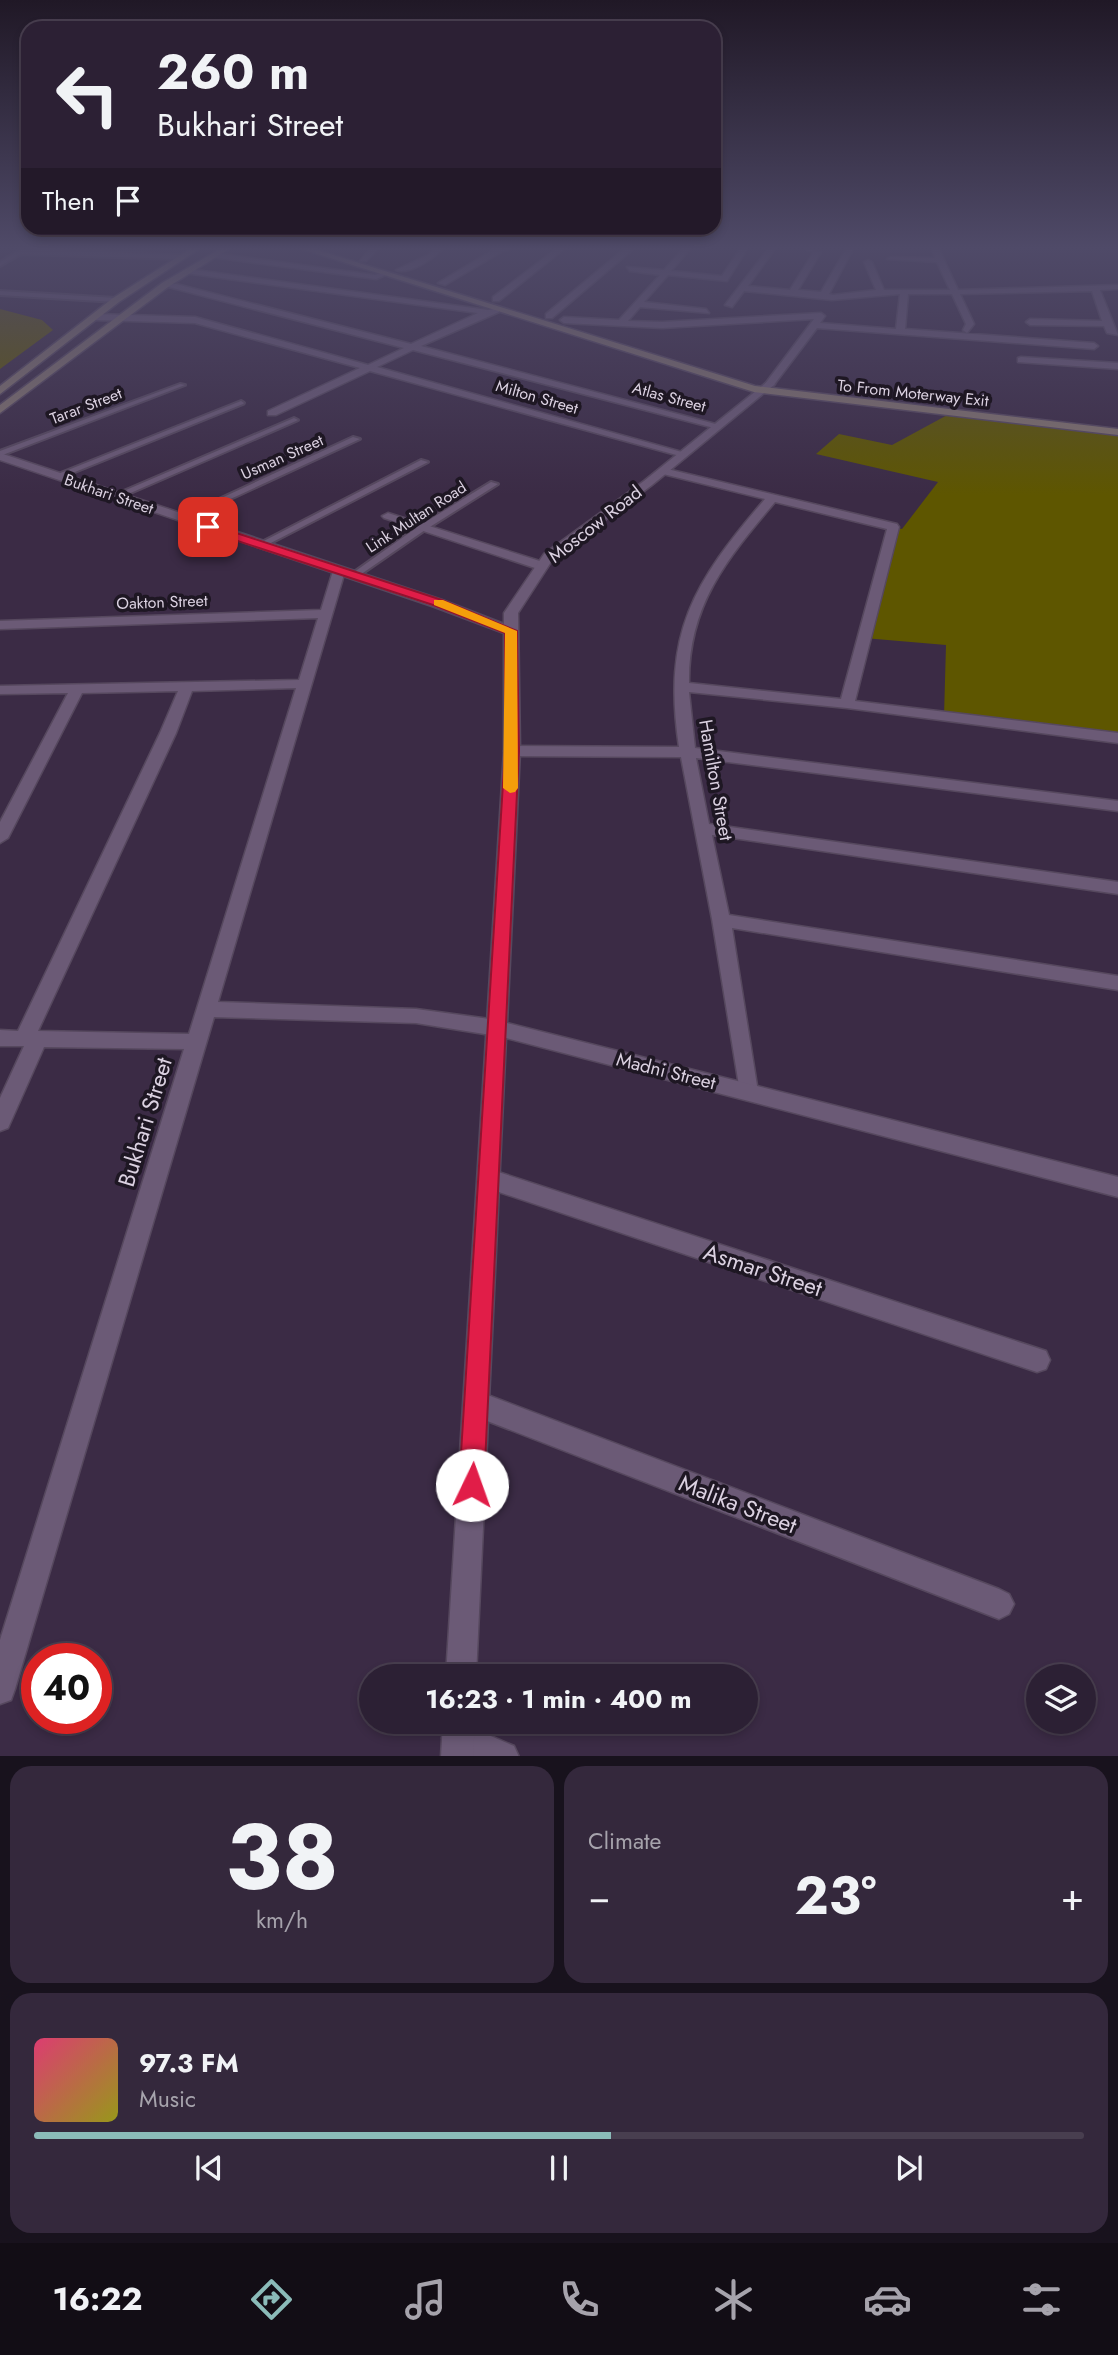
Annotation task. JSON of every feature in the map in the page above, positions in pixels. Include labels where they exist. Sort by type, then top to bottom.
[{"type":"main road","points":[[0,391],[77,331]]},
{"type":"main road","points":[[0,410],[105,331]]},
{"type":"main road","name":"To From Moterway Exit","points":[[574,331],[767,388],[1118,432]]},
{"type":"main road","name":"To From Moterway Exit","points":[[597,331],[767,388],[1118,423]]},
{"type":"street","name":"Milton Street","points":[[236,331],[684,454]]},
{"type":"street","name":"Atlas Street","points":[[352,331],[718,426]]},
{"type":"street","points":[[272,413],[446,331]]},
{"type":"street","name":"Moscow Road","points":[[462,1664],[512,751],[511,613],[548,557],[663,471],[767,388],[810,331]]},
{"type":"street","points":[[887,331],[1094,346]]},
{"type":"street","points":[[1021,360],[1118,366]]},
{"type":"street","name":"Bukhari Street","points":[[0,455],[182,519],[437,603],[511,631]]},
{"type":"street","points":[[663,471],[893,527],[847,704]]},
{"type":"street","name":"Hamilton Street","points":[[748,1092],[721,920],[682,711],[686,636],[712,571],[772,498]]},
{"type":"street","points":[[388,516],[542,566]]},
{"type":"street","name":"Bukhari Street","points":[[0,1689],[304,684],[326,614],[346,573]]},
{"type":"street","name":"Oakton Street","points":[[0,625],[326,614]]},
{"type":"street","points":[[0,690],[304,684]]},
{"type":"street","points":[[0,1122],[31,1038],[187,686]]},
{"type":"street","points":[[683,687],[847,704],[1118,738]]},
{"type":"street","points":[[0,838],[77,689]]},
{"type":"street","points":[[512,751],[689,752],[1118,806]]},
{"type":"street","points":[[702,828],[1118,888]]},
{"type":"street","points":[[721,920],[1118,983]]},
{"type":"street","name":"Madni Street","points":[[207,1009],[416,1016],[497,1028],[1118,1187]]},
{"type":"street","points":[[0,1038],[197,1042]]},
{"type":"street","name":"Asmar Street","points":[[489,1179],[1037,1360]]},
{"type":"street","name":"Malika Street","points":[[477,1405],[999,1604]]},
{"type":"street","points":[[458,1739],[502,1756]]},
{"type":"lane","name":"Tarar Street","points":[[0,455],[182,385]]},
{"type":"lane","points":[[57,476],[241,403]]},
{"type":"lane","points":[[116,496],[294,420]]},
{"type":"lane","name":"Usman Street","points":[[182,519],[356,439]]},
{"type":"lane","points":[[260,545],[424,462]]},
{"type":"lane","name":"Link Multan Road","points":[[346,573],[494,484]]},
{"type":"shaded area","points":[[0,331],[52,331],[0,369]]},
{"type":"shaded area","points":[[951,413],[1118,432],[1118,738],[944,716],[946,645],[864,638],[893,527],[902,529],[938,482],[816,454],[839,434],[892,445]]},
{"type":"slow traffic","points":[[438,603],[511,631],[510,788]]},
{"type":"route","points":[[208,527],[437,603],[511,631],[512,751],[472,1485]]}]
